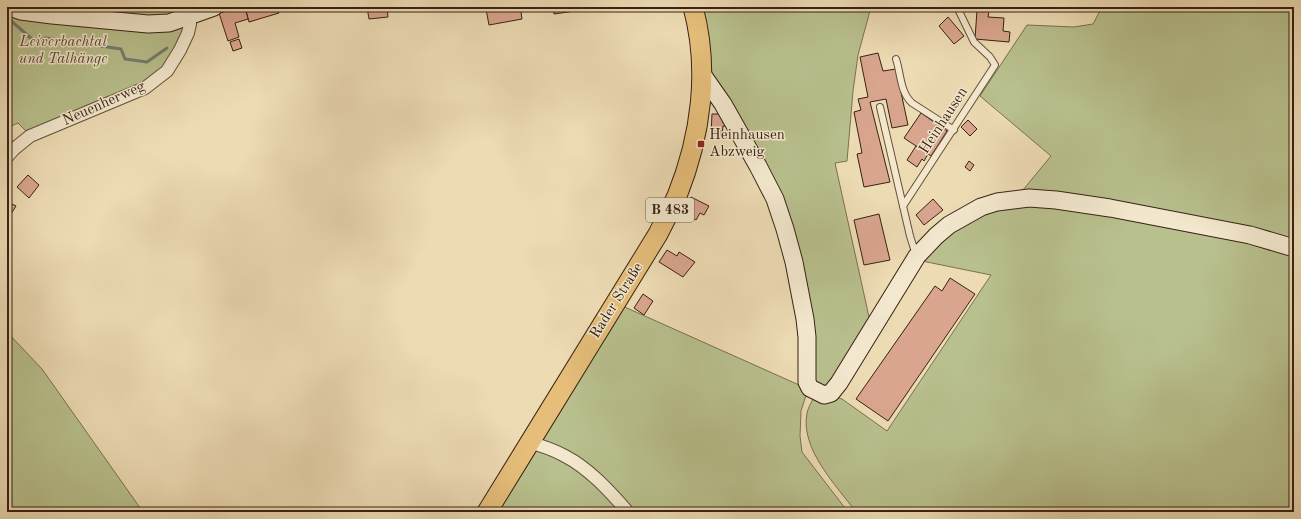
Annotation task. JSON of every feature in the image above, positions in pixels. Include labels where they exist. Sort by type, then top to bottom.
[{"type":"main road","name":"B 483","points":[[693,7],[699,36],[702,74]]},
{"type":"main road","name":"Rader Straße","points":[[487,512],[531,443],[658,234],[676,196],[694,143],[698,127],[702,74]]},
{"type":"street","points":[[10,7],[22,11],[52,15],[148,24],[169,23],[214,7]]},
{"type":"street","name":"Neuenherweg","points":[[7,157],[30,136],[145,88],[167,71],[180,50],[189,28],[190,24],[188,17]]},
{"type":"street","points":[[702,74],[723,104],[775,199],[785,229],[803,303],[807,337],[807,382],[810,388],[824,395],[831,393],[856,357],[917,256],[945,229],[981,207],[997,202],[1029,198],[1056,200],[1110,208],[1250,235],[1294,248]]},
{"type":"street","points":[[531,443],[567,457],[594,478],[628,512]]},
{"type":"lane","name":"Heinhausen","points":[[903,206],[954,130],[995,64],[990,57],[974,42],[957,7]]},
{"type":"lane","points":[[896,59],[906,97],[954,130]]},
{"type":"lane","points":[[880,107],[906,223],[917,256]]},
{"type":"green space","points":[[57,7],[187,7],[188,9],[169,15],[148,19]]},
{"type":"green space","points":[[694,7],[871,7],[858,55],[853,91],[847,161],[835,163],[871,326],[838,382],[816,390],[787,228],[703,71]]},
{"type":"green space","points":[[1102,7],[1294,7],[1294,245],[1018,196],[1051,156],[980,96],[1027,25],[1074,27],[1093,24]]},
{"type":"green space","name":"Leiverbachtal und Talhänge","points":[[7,11],[181,24],[184,28],[175,55],[144,88],[29,134],[18,123],[7,128]]},
{"type":"green space","points":[[1029,200],[1294,252],[1294,512],[856,512],[821,466],[809,440],[806,426],[807,413],[813,399],[832,396],[842,399],[887,431],[991,275],[922,261],[966,217]]},
{"type":"green space","points":[[618,304],[808,389],[801,411],[800,436],[802,452],[848,512],[490,512]]},
{"type":"green space","points":[[7,332],[42,369],[143,512],[7,512]]},
{"type":"building","points":[[245,7],[277,7],[279,13],[249,22]]},
{"type":"building","points":[[245,7],[248,19],[235,23],[239,37],[228,41],[219,13]]},
{"type":"building","points":[[367,7],[387,7],[388,17],[369,19]]},
{"type":"building","points":[[493,7],[523,7],[524,11],[521,12],[522,19],[489,25],[486,9]]},
{"type":"building","points":[[553,7],[574,7],[575,11],[554,14]]},
{"type":"building","points":[[977,10],[989,11],[988,17],[1004,18],[1003,31],[1010,32],[1009,42],[975,39]]},
{"type":"building","points":[[948,17],[964,36],[954,44],[939,26]]},
{"type":"building","points":[[239,39],[242,48],[233,51],[230,42]]},
{"type":"building","points":[[878,53],[883,71],[896,69],[908,125],[892,128],[886,99],[870,102],[890,182],[864,187],[857,154],[862,153],[854,112],[861,110],[858,99],[868,97],[860,57]]},
{"type":"building","points":[[921,113],[947,131],[931,156],[904,138]]},
{"type":"building","points":[[712,114],[723,114],[723,123],[726,123],[726,126],[723,126],[722,134],[711,134]]},
{"type":"building","points":[[968,120],[977,129],[970,136],[961,127]]},
{"type":"building","points":[[916,146],[928,154],[924,161],[922,159],[917,167],[907,160]]},
{"type":"building","points":[[969,161],[974,165],[970,171],[965,167]]},
{"type":"building","points":[[28,175],[39,185],[29,198],[17,187]]},
{"type":"building","points":[[691,197],[709,206],[704,215],[700,213],[696,220],[683,214]]},
{"type":"building","points":[[933,199],[943,210],[924,225],[916,215]]},
{"type":"building","points":[[8,202],[16,206],[11,214],[7,212]]},
{"type":"building","points":[[879,214],[890,260],[864,265],[854,220]]},
{"type":"building","points":[[667,250],[677,256],[679,252],[695,262],[683,277],[659,262]]},
{"type":"building","points":[[950,278],[975,294],[888,421],[856,399],[935,286],[942,291]]},
{"type":"building","points":[[643,294],[653,301],[644,315],[634,308]]},
{"type":"waterway","points":[[7,19],[9,19],[33,40],[46,38],[121,49],[125,59],[147,62],[167,48]]},
{"type":"place","name":"Heinhausen Abzweig","points":[[701,144]]}]
